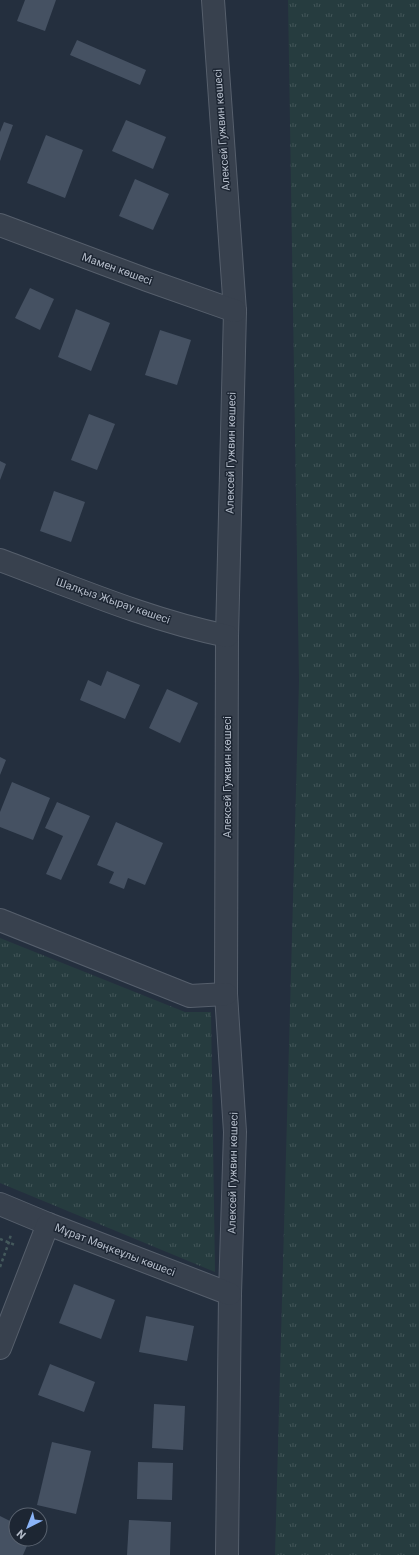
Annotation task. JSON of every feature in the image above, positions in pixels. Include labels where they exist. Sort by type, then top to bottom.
[{"type":"street","name":"Алексей Гужвин көшесі","points":[[213,0],[235,311],[227,636],[226,994],[235,1132],[230,1294],[227,1555]]},
{"type":"street","name":"Мамен көшесі","points":[[0,225],[235,311]]},
{"type":"street","name":"Шалқыз Жырау көшесі","points":[[0,560],[140,612],[201,631],[227,636]]},
{"type":"street","points":[[0,920],[190,996],[226,994]]},
{"type":"street","name":"Мұрат Мөңкеұлы көшесі","points":[[7,1207],[230,1294]]},
{"type":"street","points":[[0,1348],[48,1224]]},
{"type":"path","points":[[0,1267],[9,1242],[7,1207]]},
{"type":"green space","points":[[288,0],[419,0],[419,1555],[275,1555],[299,681]]},
{"type":"green space","points":[[0,938],[185,1012],[211,1012],[215,1272],[0,1183]]},
{"type":"building","points":[[25,0],[56,0],[45,31],[17,21]]},
{"type":"building","points":[[77,40],[146,70],[140,85],[70,55]]},
{"type":"building","points":[[126,120],[166,137],[153,169],[112,151]]},
{"type":"building","points":[[4,122],[13,125],[0,161],[0,132]]},
{"type":"building","points":[[46,135],[83,150],[65,198],[27,183]]},
{"type":"building","points":[[135,179],[169,194],[153,230],[119,216]]},
{"type":"building","points":[[30,288],[54,299],[40,330],[15,318]]},
{"type":"building","points":[[76,309],[110,323],[91,371],[58,357]]},
{"type":"building","points":[[160,330],[191,340],[177,385],[145,375]]},
{"type":"building","points":[[89,414],[115,424],[97,470],[71,460]]},
{"type":"building","points":[[0,461],[6,464],[0,480]]},
{"type":"building","points":[[54,491],[85,502],[71,542],[40,531]]},
{"type":"building","points":[[107,671],[140,685],[125,719],[80,700],[88,680],[101,686]]},
{"type":"building","points":[[167,689],[198,703],[180,743],[149,728]]},
{"type":"building","points":[[0,757],[6,760],[0,775]]},
{"type":"building","points":[[12,782],[50,798],[33,840],[0,827],[0,812]]},
{"type":"building","points":[[57,802],[90,816],[61,880],[46,874],[63,836],[45,828]]},
{"type":"building","points":[[116,822],[163,843],[145,885],[128,878],[124,889],[109,883],[114,872],[97,865]]},
{"type":"building","points":[[74,1284],[115,1300],[101,1339],[59,1323]]},
{"type":"building","points":[[146,1316],[194,1326],[187,1361],[139,1352]]},
{"type":"building","points":[[50,1364],[95,1382],[84,1412],[38,1395]]},
{"type":"building","points":[[154,1404],[185,1406],[183,1450],[152,1448]]},
{"type":"building","points":[[52,1442],[91,1451],[76,1514],[37,1505]]},
{"type":"building","points":[[138,1462],[173,1463],[172,1500],[137,1499]]},
{"type":"building","points":[[0,1516],[8,1520],[8,1547],[26,1547],[23,1555],[0,1555]]},
{"type":"building","points":[[129,1520],[171,1522],[170,1555],[127,1555]]}]
